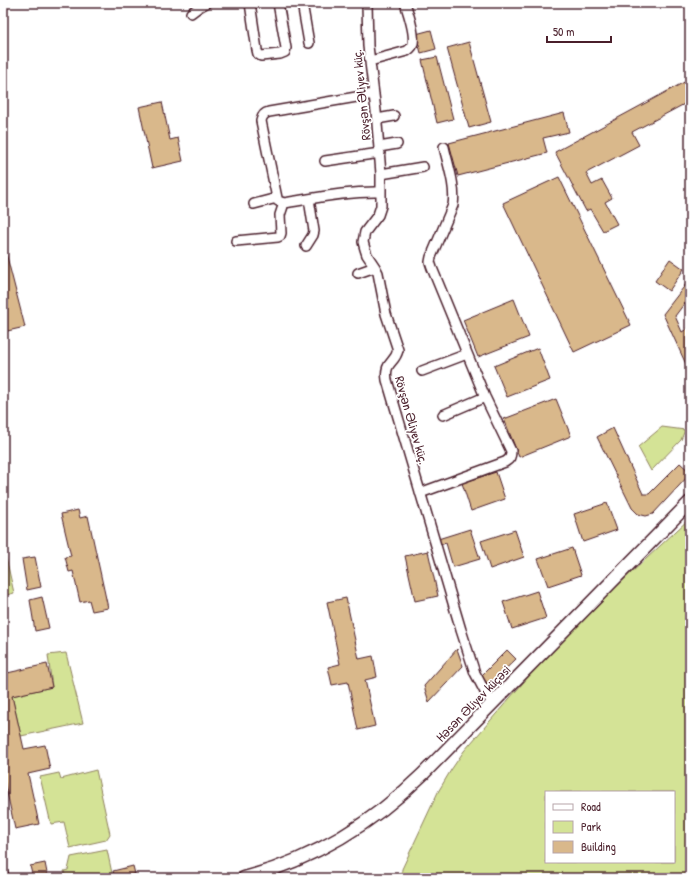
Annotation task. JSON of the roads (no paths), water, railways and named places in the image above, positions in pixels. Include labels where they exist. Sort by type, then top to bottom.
[{"type":"main road","name":"Həsən Əliyev küçəsi","points":[[244,878],[268,871],[310,854],[340,838],[364,823],[413,784],[690,502]]},
{"type":"street","points":[[191,13],[206,3]]},
{"type":"street","points":[[250,3],[258,54],[261,56],[285,52],[286,48],[278,3]]},
{"type":"street","points":[[302,3],[309,43]]},
{"type":"street","name":"Rövşən Əliyev küç.","points":[[367,3],[368,46],[377,120],[381,174],[381,210],[366,229],[363,237],[364,249],[375,267],[380,279],[386,314],[398,350],[386,369],[387,380],[472,665],[479,681],[492,703]]},
{"type":"street","points":[[370,61],[407,51],[412,46],[412,28],[405,3]]},
{"type":"street","points":[[236,241],[278,237],[281,233],[280,200],[261,121],[263,115],[269,112],[374,94]]},
{"type":"street","points":[[377,120],[394,116]]},
{"type":"street","points":[[325,161],[379,150],[397,144]]},
{"type":"street","points":[[420,493],[505,462],[510,459],[511,456],[511,451],[485,397],[430,262],[453,205],[454,199],[454,190],[444,147]]},
{"type":"street","points":[[381,174],[423,167]]},
{"type":"street","points":[[254,204],[280,200],[309,199],[360,192],[381,192]]},
{"type":"street","points":[[306,246],[314,231],[309,199]]},
{"type":"street","points":[[358,273],[375,267]]},
{"type":"street","points":[[422,371],[468,354]]},
{"type":"street","points":[[443,415],[485,397]]},
{"type":"street","points":[[3,874],[4,878]]}]
